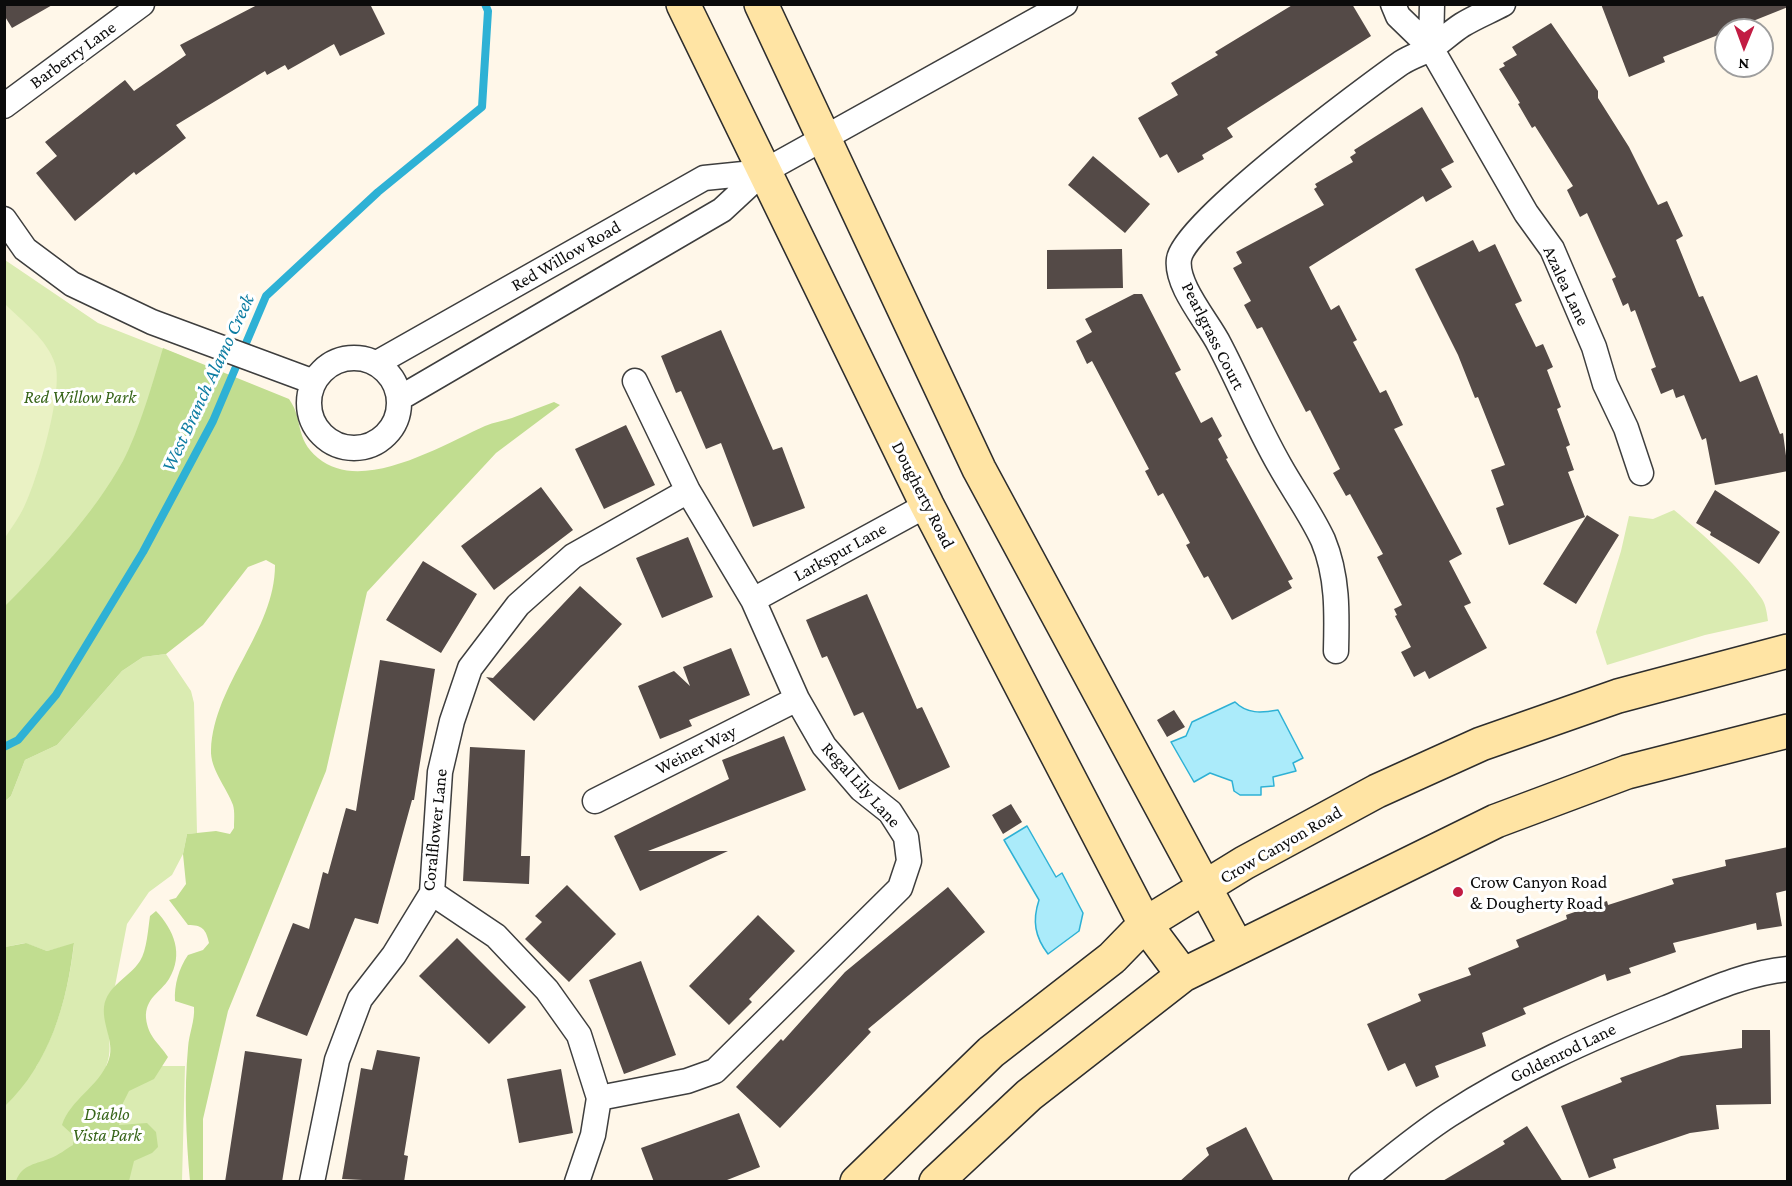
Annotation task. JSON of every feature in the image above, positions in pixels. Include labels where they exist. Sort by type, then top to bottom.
[{"type":"main road","name":"Dougherty Road","points":[[683,4],[927,505],[1145,924],[1182,975]]},
{"type":"main road","points":[[761,4],[979,469],[1237,947]]},
{"type":"main road","name":"Crow Canyon Road","points":[[857,1182],[991,1052],[1112,958],[1145,924],[1244,863],[1377,791],[1481,744],[1618,696],[1760,656],[1788,651]]},
{"type":"main road","points":[[936,1182],[1029,1095],[1182,975],[1496,821],[1627,772],[1788,731]]},
{"type":"street","name":"Barberry Lane","points":[[4,106],[142,4]]},
{"type":"street","name":"Red Willow Road","points":[[400,398],[722,210],[763,172],[1065,4]]},
{"type":"street","name":"Azalea Lane","points":[[1393,4],[1398,16],[1431,48],[1526,213],[1551,249],[1594,347],[1605,384],[1626,428],[1641,473]]},
{"type":"street","points":[[1431,48],[1432,4]]},
{"type":"street","points":[[1431,48],[1462,25],[1503,4]]},
{"type":"street","name":"Pearlgrass Court","points":[[1336,651],[1338,610],[1335,581],[1324,542],[1279,465],[1219,343],[1201,316],[1179,270],[1179,259],[1184,247],[1202,224],[1279,156],[1404,61],[1431,48]]},
{"type":"street","name":"Red Willow Road","points":[[377,363],[704,178],[763,172]]},
{"type":"street","points":[[4,219],[25,249],[72,284],[152,322],[314,382]]},
{"type":"street","points":[[354,357],[377,363],[392,378],[400,398],[399,412],[386,436],[368,446],[348,448],[324,436],[316,427],[309,405],[314,382],[326,368],[342,359],[354,357]]},
{"type":"street","name":"Regal Lily Lane","points":[[598,1098],[687,1081],[715,1071],[900,888],[909,861],[906,837],[890,812],[861,789],[824,746],[797,699],[753,600],[688,491],[635,381]]},
{"type":"street","name":"Coralflower Lane","points":[[312,1182],[337,1060],[360,999],[394,955],[432,893],[440,772],[452,721],[470,668],[518,605],[573,556],[688,491]]},
{"type":"street","name":"Larkspur Lane","points":[[753,600],[927,505]]},
{"type":"street","name":"Weiner Way","points":[[595,801],[797,699]]},
{"type":"street","points":[[432,893],[496,936],[547,990],[579,1035],[598,1098],[593,1135],[577,1182]]},
{"type":"street","name":"Goldenrod Lane","points":[[1374,1178],[1448,1116],[1517,1074],[1589,1038],[1722,985],[1770,971],[1788,969]]},
{"type":"green space","name":"Red Willow Park","points":[[5,260],[98,323],[182,356],[123,484],[5,653]]},
{"type":"green space","points":[[5,304],[34,331],[47,347],[55,364],[57,377],[53,414],[36,477],[22,511],[5,538]]},
{"type":"green space","points":[[163,348],[289,399],[294,407],[302,436],[310,451],[336,468],[357,471],[403,463],[488,425],[554,402],[560,405],[496,453],[367,592],[326,771],[228,1011],[203,1119],[203,1182],[190,1181],[187,1131],[187,1064],[194,1007],[175,1001],[175,989],[182,965],[188,955],[203,950],[209,943],[203,929],[188,925],[169,900],[176,898],[186,884],[183,854],[187,834],[216,831],[230,834],[234,828],[233,805],[213,764],[211,750],[222,702],[265,612],[272,589],[275,565],[266,560],[248,567],[203,625],[166,654],[143,657],[122,671],[57,745],[25,760],[11,796],[4,802],[5,606],[69,538],[111,481],[135,435]]},
{"type":"green space","points":[[1674,510],[1743,575],[1763,601],[1768,621],[1705,635],[1607,665],[1596,632],[1621,551],[1629,516],[1653,519]]},
{"type":"green space","name":"Diablo Vista Park","points":[[166,654],[191,691],[194,703],[197,833],[187,834],[183,854],[172,875],[149,892],[127,924],[115,986],[109,995],[107,1005],[110,1046],[106,1066],[185,1066],[182,1181],[5,1181],[5,1068],[36,1067],[44,1053],[61,1008],[74,944],[47,951],[25,943],[5,947],[4,802],[11,796],[25,760],[57,745],[122,671],[143,657]]},
{"type":"green space","name":"Diablo Vista Park","points":[[156,911],[172,934],[176,960],[169,979],[150,1001],[146,1018],[151,1035],[168,1057],[154,1079],[129,1091],[123,1103],[119,1125],[147,1123],[156,1132],[158,1147],[152,1153],[134,1161],[129,1181],[16,1181],[26,1168],[54,1157],[73,1145],[74,1136],[62,1125],[71,1108],[98,1079],[110,1055],[110,1042],[104,1014],[106,999],[114,987],[140,961],[146,945],[150,916]]},
{"type":"green space","points":[[26,943],[47,951],[74,943],[67,988],[54,1031],[34,1071],[5,1106],[5,947]]},
{"type":"water","points":[[1235,702],[1244,709],[1255,712],[1278,710],[1303,758],[1293,763],[1296,771],[1273,777],[1274,786],[1261,787],[1261,795],[1240,795],[1234,791],[1232,781],[1210,773],[1194,782],[1171,742],[1186,736],[1192,722]]},
{"type":"water","points":[[1027,826],[1056,877],[1062,873],[1083,913],[1079,931],[1048,954],[1040,941],[1035,922],[1039,900],[1004,840]]},
{"type":"building","points":[[4,4],[54,4],[12,28],[4,15]]},
{"type":"building","points":[[259,4],[370,4],[385,34],[340,56],[334,44],[288,70],[285,65],[267,75],[265,71],[176,125],[186,138],[136,175],[134,172],[75,221],[36,173],[57,156],[45,142],[125,80],[134,91],[186,55],[180,45]]},
{"type":"building","points":[[1294,4],[1352,4],[1371,36],[1227,128],[1233,137],[1202,155],[1204,159],[1178,173],[1167,154],[1160,158],[1138,118],[1178,95],[1171,83],[1218,55],[1215,52]]},
{"type":"building","points":[[1601,4],[1788,4],[1788,7],[1760,18],[1714,18],[1714,37],[1663,57],[1665,62],[1629,77]]},
{"type":"building","points":[[1551,23],[1598,91],[1598,98],[1629,147],[1658,205],[1667,201],[1683,236],[1676,240],[1699,297],[1703,296],[1740,382],[1757,375],[1780,434],[1783,433],[1788,471],[1715,485],[1706,438],[1702,440],[1684,395],[1676,398],[1673,389],[1661,394],[1651,369],[1656,367],[1635,310],[1631,312],[1628,303],[1623,306],[1612,279],[1616,277],[1587,213],[1580,217],[1567,190],[1573,186],[1535,126],[1532,128],[1499,69],[1505,66],[1503,63],[1517,55],[1512,47]]},
{"type":"building","points":[[1422,107],[1454,162],[1441,169],[1452,187],[1426,202],[1423,196],[1309,267],[1331,310],[1339,305],[1357,340],[1353,342],[1380,393],[1386,390],[1403,425],[1394,429],[1462,554],[1449,561],[1471,603],[1464,606],[1487,648],[1429,679],[1425,671],[1414,677],[1401,652],[1411,647],[1395,616],[1397,615],[1394,609],[1402,605],[1377,557],[1383,554],[1350,494],[1346,496],[1333,473],[1340,469],[1310,410],[1306,412],[1262,327],[1257,329],[1244,305],[1251,301],[1233,268],[1242,263],[1236,252],[1324,205],[1314,189],[1317,187],[1315,184],[1353,162],[1350,157],[1356,153],[1354,150]]},
{"type":"building","points":[[1093,156],[1150,204],[1125,233],[1068,185]]},
{"type":"building","points":[[1473,240],[1479,252],[1495,244],[1522,301],[1515,304],[1536,347],[1543,344],[1553,367],[1547,370],[1561,407],[1557,409],[1570,445],[1566,447],[1574,470],[1568,472],[1585,517],[1509,545],[1496,508],[1504,505],[1491,470],[1505,465],[1478,397],[1475,398],[1458,355],[1415,269]]},
{"type":"building","points":[[1122,249],[1123,288],[1047,289],[1047,250]]},
{"type":"building","points":[[1134,294],[1142,294],[1181,370],[1175,373],[1201,423],[1212,417],[1222,436],[1218,439],[1228,458],[1226,459],[1293,579],[1288,581],[1292,588],[1232,620],[1208,576],[1204,578],[1186,545],[1190,543],[1163,493],[1158,496],[1145,471],[1149,469],[1092,361],[1087,364],[1076,341],[1092,332],[1085,319]]},
{"type":"building","points":[[721,330],[773,450],[782,447],[805,508],[753,527],[721,443],[706,449],[681,391],[676,393],[661,356]]},
{"type":"building","points":[[626,425],[655,485],[604,509],[575,449]]},
{"type":"building","points":[[541,487],[573,530],[494,590],[461,546]]},
{"type":"building","points":[[1715,490],[1780,532],[1759,564],[1710,535],[1711,532],[1696,523]]},
{"type":"building","points":[[1587,515],[1619,535],[1576,604],[1543,584]]},
{"type":"building","points":[[688,537],[713,597],[662,618],[636,558]]},
{"type":"building","points":[[423,561],[477,594],[441,653],[386,620]]},
{"type":"building","points":[[580,586],[622,624],[534,721],[486,677],[493,678]]},
{"type":"building","points":[[867,594],[917,709],[922,707],[950,767],[899,790],[863,712],[854,716],[827,656],[822,658],[806,620]]},
{"type":"building","points":[[731,648],[750,695],[689,720],[692,726],[660,739],[638,686],[674,671],[690,686],[683,667]]},
{"type":"building","points":[[380,660],[435,669],[414,800],[412,800],[378,924],[355,918],[307,1036],[256,1016],[293,923],[309,929],[323,872],[328,874],[346,808],[356,811]]},
{"type":"building","points":[[1174,710],[1185,727],[1167,737],[1157,720]]},
{"type":"building","points":[[784,736],[806,790],[648,851],[728,851],[640,891],[614,836],[729,779],[722,760]]},
{"type":"building","points":[[470,747],[525,750],[521,856],[530,856],[529,884],[463,881]]},
{"type":"building","points":[[1011,804],[1022,822],[1003,834],[992,815]]},
{"type":"building","points":[[1788,847],[1788,890],[1776,893],[1782,926],[1757,930],[1756,923],[1673,943],[1676,952],[1629,968],[1631,973],[1607,981],[1605,974],[1523,1008],[1526,1014],[1482,1033],[1486,1046],[1435,1066],[1439,1077],[1416,1087],[1405,1063],[1388,1071],[1367,1024],[1421,1001],[1418,994],[1471,975],[1468,968],[1519,947],[1516,940],[1567,919],[1566,915],[1607,901],[1608,905],[1674,884],[1672,879],[1726,866],[1725,860]]},
{"type":"building","points":[[567,885],[616,934],[569,982],[525,939],[542,922],[535,916]]},
{"type":"building","points":[[948,887],[985,932],[868,1029],[871,1032],[780,1128],[736,1087],[781,1039],[783,1041],[845,972]]},
{"type":"building","points":[[758,915],[795,951],[749,999],[752,1002],[729,1025],[689,986]]},
{"type":"building","points":[[457,938],[526,1007],[489,1044],[419,976]]},
{"type":"building","points":[[641,961],[676,1055],[624,1074],[589,980]]},
{"type":"building","points":[[1742,1030],[1770,1030],[1771,1104],[1716,1105],[1719,1129],[1690,1133],[1613,1159],[1616,1168],[1589,1178],[1561,1106],[1622,1082],[1620,1078],[1681,1056],[1742,1048]]},
{"type":"building","points":[[377,1050],[420,1057],[404,1155],[408,1156],[404,1182],[342,1179],[361,1068],[372,1070]]},
{"type":"building","points":[[245,1051],[302,1059],[282,1182],[225,1182]]},
{"type":"building","points":[[561,1069],[573,1133],[519,1143],[507,1079]]},
{"type":"building","points":[[739,1113],[760,1167],[722,1182],[654,1182],[641,1148]]},
{"type":"building","points":[[1527,1126],[1563,1182],[1441,1182],[1505,1144],[1503,1141]]},
{"type":"building","points":[[1246,1127],[1274,1182],[1179,1182],[1209,1155],[1206,1148]]},
{"type":"waterway","name":"West Branch Alamo Creek","points":[[4,747],[18,740],[56,695],[143,552],[213,421],[266,296],[378,192],[482,107],[488,11],[485,4]]},
{"type":"place","name":"Crow Canyon Road & Dougherty Road","points":[[1458,892]]}]
